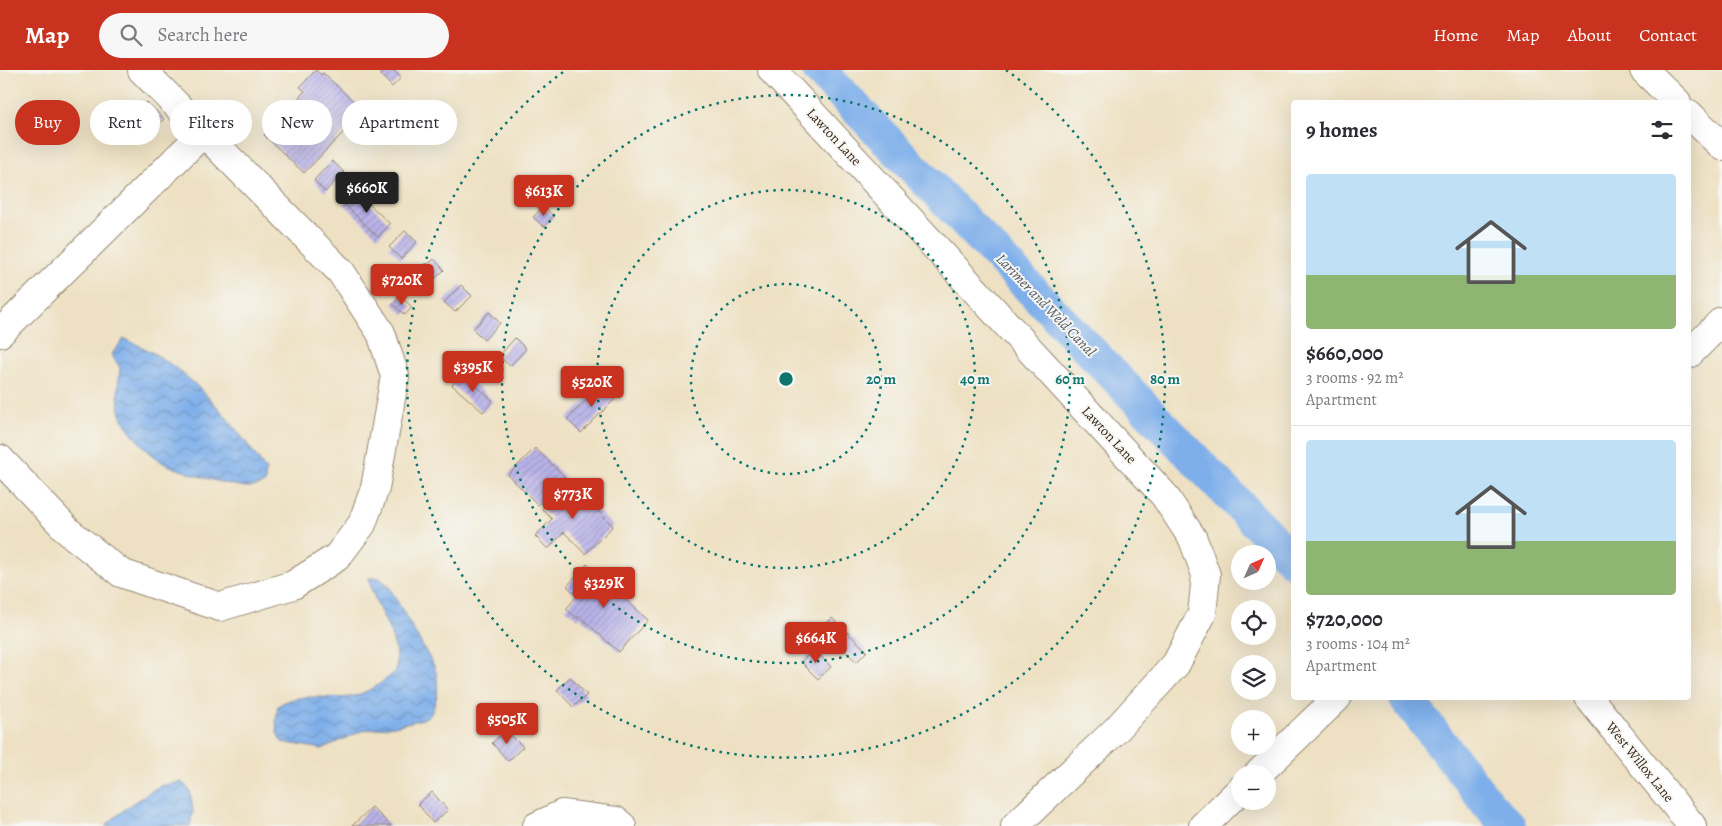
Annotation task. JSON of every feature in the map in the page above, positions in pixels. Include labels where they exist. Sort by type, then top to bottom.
[{"type":"street","points":[[142,70],[172,100]]},
{"type":"street","name":"Lawton Lane","points":[[772,70],[1164,495],[1194,539],[1206,575],[1202,614],[1176,664],[1116,730],[1015,826]]},
{"type":"street","points":[[1644,70],[1675,100]]},
{"type":"street","points":[[1691,116],[1722,146]]},
{"type":"street","points":[[0,333],[191,145]]},
{"type":"street","points":[[0,459],[69,532],[121,573],[220,607],[293,585],[337,558],[362,524],[375,488],[395,376],[381,333],[341,272],[217,145]]},
{"type":"street","points":[[1691,352],[1722,321]]},
{"type":"street","points":[[1267,765],[1335,700]]},
{"type":"street","name":"West Willox Lane","points":[[1591,700],[1692,826]]},
{"type":"street","points":[[1202,826],[1231,799]]},
{"type":"street","points":[[537,826],[562,814],[616,821],[622,826]]},
{"type":"water","points":[[124,339],[147,349],[167,362],[204,393],[237,430],[266,470],[265,483],[250,487],[192,474],[162,462],[143,446],[127,426],[119,405],[120,367],[111,355]]},
{"type":"water","points":[[369,578],[379,578],[388,585],[434,666],[437,690],[431,714],[423,719],[394,726],[364,730],[322,749],[282,742],[279,738],[276,719],[278,706],[286,701],[304,697],[350,697],[374,687],[396,671],[396,657],[391,634],[376,602]]},
{"type":"water","points":[[182,782],[190,791],[193,811],[190,826],[105,826],[126,808],[159,786]]},
{"type":"building","points":[[316,70],[321,75],[323,73],[352,100],[342,100],[342,134],[332,144],[332,100],[297,100],[305,91],[300,87]]},
{"type":"building","points":[[386,70],[393,70],[401,78],[392,87],[381,75]]},
{"type":"building","points":[[160,115],[164,119],[160,123]]},
{"type":"building","points":[[275,145],[331,145],[304,173]]},
{"type":"building","points":[[332,161],[344,172],[325,192],[314,180]]},
{"type":"building","points":[[356,191],[390,224],[378,237],[344,204]]},
{"type":"building","points":[[543,207],[554,216],[544,227],[533,217]]},
{"type":"building","points":[[405,231],[417,242],[401,259],[389,247]]},
{"type":"building","points":[[434,259],[444,270],[428,286],[417,274]]},
{"type":"building","points":[[461,285],[472,296],[455,312],[444,302]]},
{"type":"building","points":[[400,296],[412,307],[405,315],[393,304]]},
{"type":"building","points":[[489,312],[500,323],[484,340],[473,329]]},
{"type":"building","points":[[515,338],[526,349],[510,366],[499,356]]},
{"type":"building","points":[[463,373],[493,401],[483,412],[452,385]]},
{"type":"building","points":[[602,384],[616,398],[581,433],[567,419]]},
{"type":"building","points":[[535,448],[565,477],[538,505],[508,475]]},
{"type":"building","points":[[569,482],[613,526],[585,554],[564,532],[548,549],[535,536],[552,519],[542,509]]},
{"type":"building","points":[[587,564],[648,620],[619,652],[579,616],[578,619],[566,609],[577,596],[567,586]]},
{"type":"building","points":[[832,618],[867,651],[857,662],[822,629]]},
{"type":"building","points":[[814,649],[831,667],[818,679],[801,662]]},
{"type":"building","points":[[570,677],[587,695],[573,707],[557,690]]},
{"type":"building","points":[[506,730],[523,747],[508,761],[492,743]]},
{"type":"building","points":[[432,792],[448,810],[433,823],[418,804]]},
{"type":"building","points":[[372,807],[391,826],[352,826]]},
{"type":"waterway","name":"Larimer and Weld Canal","points":[[819,70],[1291,559]]},
{"type":"waterway","name":"Larimer and Weld Canal","points":[[1408,700],[1488,804],[1509,826]]}]
